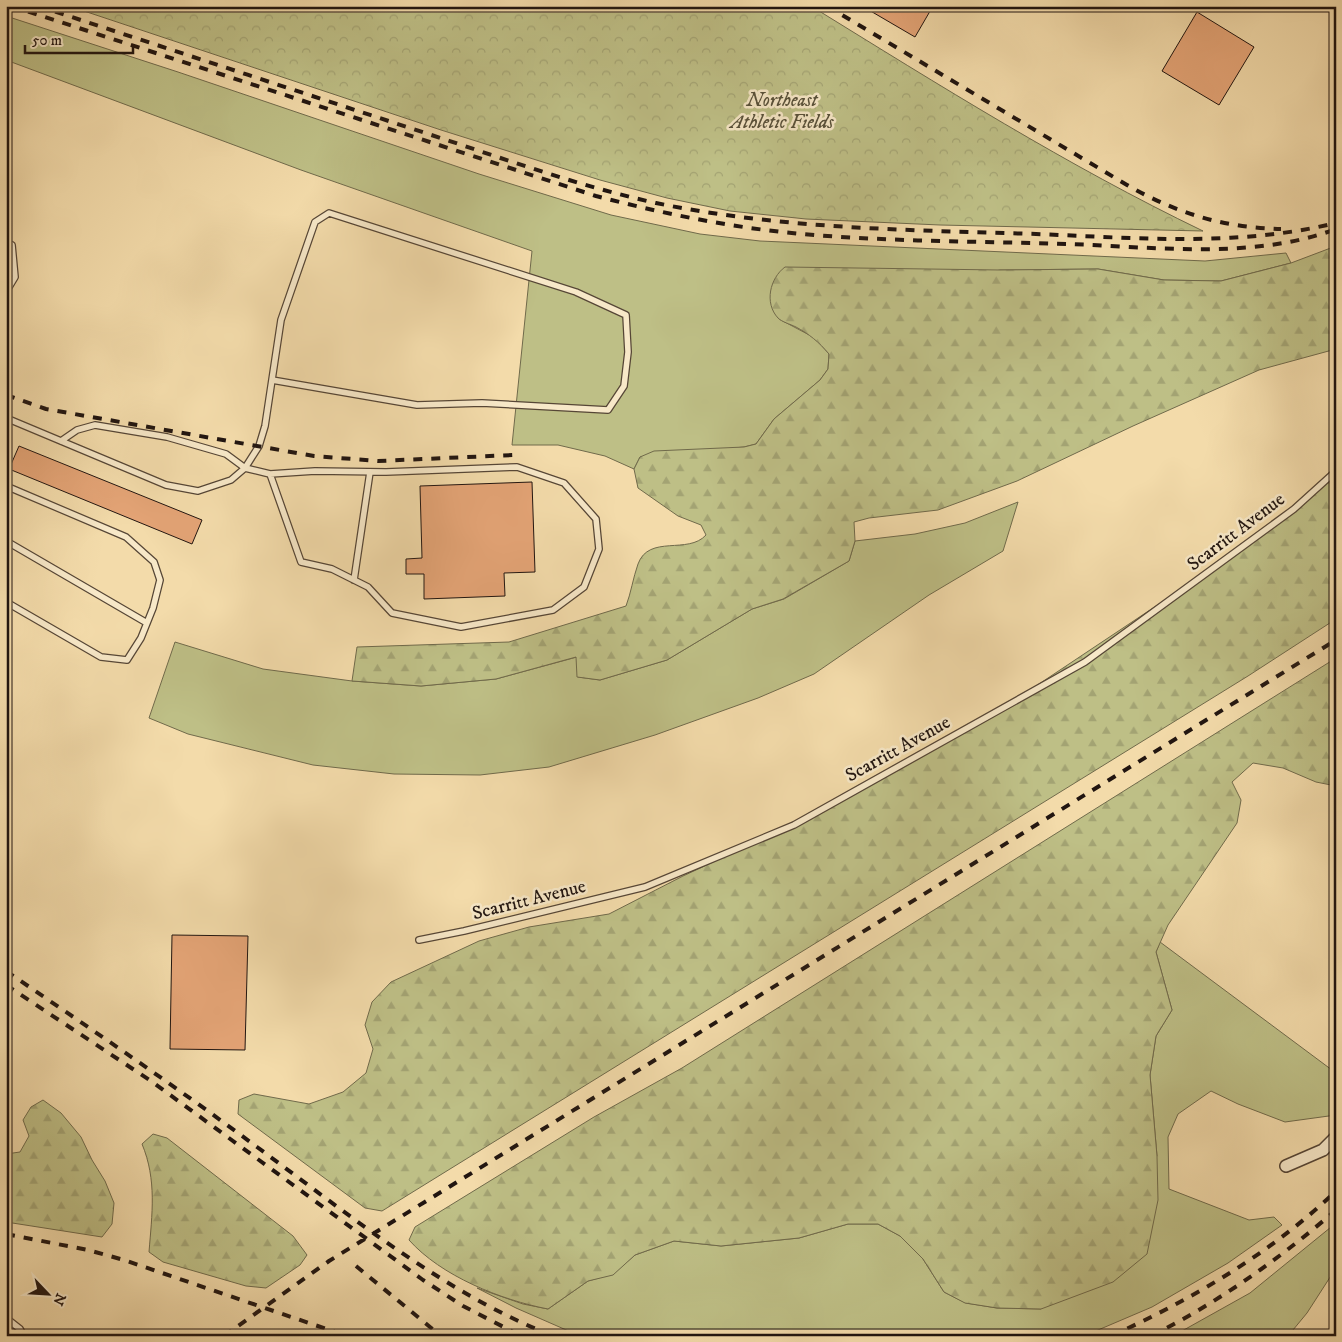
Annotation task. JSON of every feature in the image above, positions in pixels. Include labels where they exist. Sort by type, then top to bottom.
[{"type":"street","points":[[1286,1166],[1322,1150],[1336,1137]]},
{"type":"lane","points":[[6,418],[166,485],[198,491],[231,480],[245,468],[259,446],[265,426],[281,320],[315,222],[328,213],[576,292],[626,315],[628,352],[624,386],[608,410],[482,403],[417,405],[272,380]]},
{"type":"lane","points":[[6,242],[12,245],[15,278],[6,292]]},
{"type":"lane","points":[[62,441],[77,430],[95,425],[168,438],[226,454],[245,468],[270,474],[315,471],[370,472],[517,467],[564,483],[596,519],[599,549],[584,587],[553,610],[461,627],[392,613],[368,587],[332,570],[300,562],[270,474]]},
{"type":"lane","name":"Scarritt Avenue","points":[[419,940],[464,931],[645,887],[794,825],[1085,662],[1294,508],[1336,471]]},
{"type":"lane","points":[[354,580],[370,472]]},
{"type":"lane","points":[[6,486],[126,537],[154,562],[160,580],[153,608],[141,638],[127,660],[101,657],[6,602]]},
{"type":"lane","points":[[6,541],[147,623]]},
{"type":"lane","points":[[6,1318],[20,1329],[24,1336]]},
{"type":"green space","name":"Northeast Athletic Fields","points":[[69,6],[811,6],[1053,152],[1203,231],[940,225],[806,219],[730,211],[667,198],[600,180],[441,130]]},
{"type":"green space","points":[[6,16],[479,174],[611,215],[700,234],[760,241],[1205,261],[1286,253],[1291,263],[1221,281],[1164,280],[1098,269],[1000,270],[779,319],[815,338],[829,354],[828,369],[820,380],[774,419],[756,444],[744,447],[640,457],[634,469],[605,456],[558,445],[512,445],[532,251],[301,170],[6,60]]},
{"type":"green space","points":[[1336,246],[1336,349],[1259,370],[1133,426],[1017,481],[938,510],[869,518],[854,522],[855,541],[849,561],[783,599],[752,609],[667,660],[600,680],[577,677],[576,657],[496,679],[421,686],[352,681],[357,647],[509,642],[626,606],[638,564],[643,555],[660,547],[689,544],[698,541],[706,535],[701,525],[678,516],[638,488],[634,469],[640,457],[654,451],[744,447],[756,444],[774,419],[820,380],[828,369],[829,354],[810,335],[778,318],[771,305],[770,298],[773,284],[785,267],[1000,270],[1098,269],[1164,280],[1221,281],[1291,263]]},
{"type":"green space","points":[[1336,469],[1336,619],[1248,676],[382,1211],[365,1208],[238,1114],[239,1100],[254,1094],[309,1104],[343,1092],[366,1073],[373,1049],[365,1025],[372,1002],[391,982],[479,941],[529,927],[609,914],[683,876],[810,817],[1003,708],[1261,536]]},
{"type":"green space","points":[[1018,502],[1003,551],[929,595],[814,674],[758,698],[655,735],[549,767],[480,775],[394,774],[313,765],[188,734],[149,718],[175,642],[263,669],[352,681],[421,686],[496,679],[577,657],[578,677],[600,680],[667,660],[752,609],[784,599],[849,561],[855,541],[915,534],[965,523]]},
{"type":"green space","points":[[1336,658],[1336,786],[1316,782],[1283,768],[1253,763],[1232,782],[1241,800],[1237,823],[1168,925],[1156,952],[1172,1010],[1156,1036],[1150,1075],[1157,1156],[1158,1200],[1147,1254],[1113,1282],[1041,1309],[997,1308],[965,1303],[944,1292],[923,1259],[900,1236],[878,1224],[848,1224],[799,1238],[721,1246],[674,1241],[635,1255],[613,1275],[588,1281],[548,1309],[492,1293],[473,1285],[438,1265],[409,1240],[415,1227],[594,1117],[682,1068]]},
{"type":"green space","points":[[1160,942],[1336,1073],[1336,1115],[1285,1122],[1238,1104],[1211,1091],[1178,1114],[1168,1137],[1169,1189],[1249,1220],[1274,1217],[1282,1225],[1228,1263],[1152,1307],[1084,1336],[580,1336],[516,1308],[477,1288],[523,1304],[548,1309],[588,1281],[613,1274],[635,1255],[674,1241],[721,1246],[799,1238],[848,1224],[878,1224],[900,1236],[923,1259],[944,1292],[966,1303],[997,1308],[1041,1309],[1157,1156],[1150,1075],[1156,1036],[1172,1010],[1156,952]]},
{"type":"green space","points":[[43,1100],[61,1113],[81,1137],[105,1181],[114,1203],[112,1224],[102,1237],[6,1222],[6,1154],[20,1152],[29,1136],[23,1120],[31,1107]]},
{"type":"green space","points":[[153,1134],[167,1138],[293,1236],[307,1255],[300,1265],[266,1288],[246,1286],[163,1262],[149,1252],[152,1184],[147,1157],[142,1144]]},
{"type":"green space","points":[[1336,1223],[1336,1268],[1307,1313],[1288,1336],[1173,1336],[1250,1293]]},
{"type":"building","points":[[862,6],[933,6],[915,37]]},
{"type":"building","points":[[1197,12],[1254,47],[1219,105],[1162,71]]},
{"type":"building","points":[[19,446],[202,520],[192,544],[9,469]]},
{"type":"building","points":[[532,482],[535,572],[504,573],[505,596],[424,599],[424,574],[406,574],[406,559],[422,558],[420,486]]},
{"type":"building","points":[[172,935],[248,936],[245,1050],[170,1049]]},
{"type":"railway","points":[[11,6],[596,196],[712,222],[782,232],[854,238],[1170,249],[1238,248],[1272,245],[1304,239],[1336,229]]},
{"type":"railway","points":[[38,6],[564,179],[625,196],[703,212],[845,227],[1149,239],[1224,238],[1262,235],[1299,231],[1336,223]]},
{"type":"railway","points":[[827,6],[1145,195],[1182,211],[1220,222],[1240,226],[1281,229]]},
{"type":"railway","points":[[6,395],[46,409],[314,456],[378,461],[513,455]]},
{"type":"railway","points":[[224,1336],[329,1261],[1336,640]]},
{"type":"railway","points":[[6,971],[195,1102],[399,1251],[474,1298],[553,1336]]},
{"type":"railway","points":[[6,985],[151,1081],[423,1280],[463,1306],[521,1336]]},
{"type":"railway","points":[[1111,1336],[1142,1322],[1230,1273],[1285,1235],[1336,1191]]},
{"type":"railway","points":[[1151,1336],[1200,1309],[1247,1279],[1336,1210]]},
{"type":"railway","points":[[6,1234],[88,1250],[124,1260],[347,1336]]},
{"type":"railway","points":[[356,1266],[441,1336]]}]
